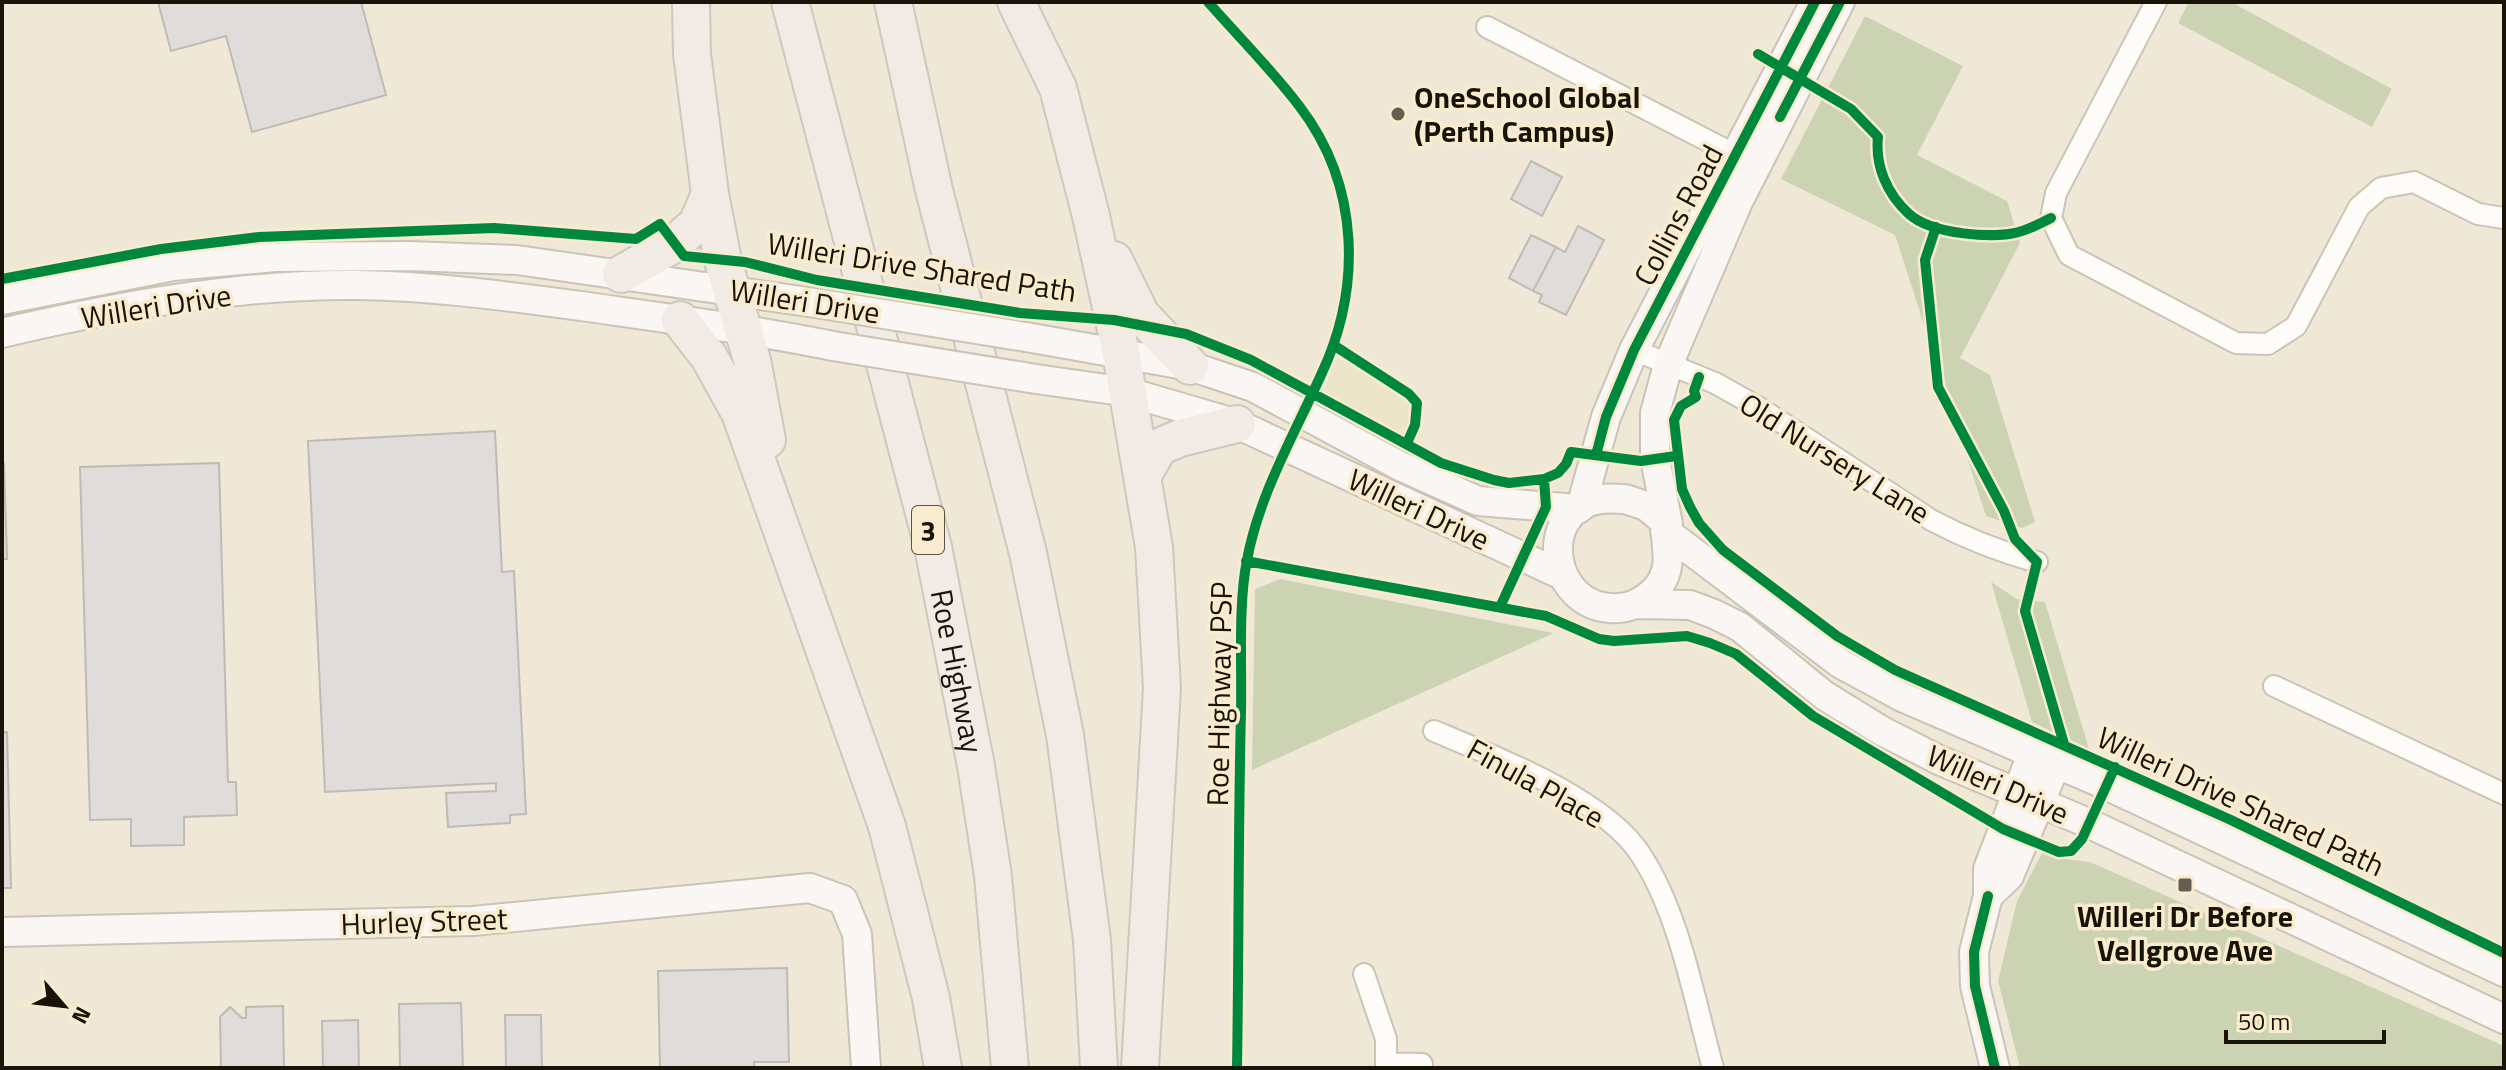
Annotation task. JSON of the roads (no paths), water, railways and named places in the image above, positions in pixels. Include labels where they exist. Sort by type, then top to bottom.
[{"type":"highway","points":[[691,2],[692,54],[710,194],[731,290],[752,360],[784,540]]},
{"type":"highway","name":"Roe Highway","points":[[790,2],[933,547],[976,766],[993,876],[1010,1068]]},
{"type":"highway","points":[[893,2],[934,190],[1028,553],[1065,735],[1092,940],[1099,1068]]},
{"type":"highway","points":[[1016,2],[1058,88],[1091,216],[1121,353],[1154,547],[1162,688],[1140,1068]]},
{"type":"highway","points":[[621,274],[674,244],[697,224],[710,194]]},
{"type":"highway","points":[[1091,216],[1141,315],[1190,366]]},
{"type":"highway","points":[[680,320],[709,357],[740,413],[887,826],[931,998],[943,1068]]},
{"type":"highway","points":[[1143,475],[1159,447],[1180,438],[1237,424]]},
{"type":"main road","name":"Collins Road","points":[[1667,528],[1655,459],[1655,413],[1668,365],[1712,258],[1746,160],[1815,2]]},
{"type":"main road","name":"Collins Road","points":[[1579,508],[1606,417],[1634,350],[1840,2]]},
{"type":"main road","name":"Willeri Drive","points":[[2,300],[173,266],[275,257],[409,256],[517,260],[822,304],[1190,366],[1253,387],[1400,466],[1478,501],[1579,508],[1598,500],[1625,499],[1646,506],[1667,528],[1841,664],[1902,697],[2106,785],[2504,972]]},
{"type":"main road","name":"Willeri Drive","points":[[2,333],[148,303],[275,289],[354,285],[436,288],[680,320],[1128,392],[1237,424],[1562,575],[1576,595],[1589,603],[1607,608],[1636,604],[1690,605],[1714,614],[1740,627],[1825,696],[1882,731],[2028,799],[2088,823],[2504,1019]]},
{"type":"main road","points":[[1562,575],[1557,556],[1560,536],[1579,508]]},
{"type":"main road","points":[[1636,604],[1660,584],[1667,569],[1667,528]]},
{"type":"main road","points":[[1995,1068],[1975,986],[1974,952],[1988,896],[2009,876],[2028,799],[2044,759]]},
{"type":"main road","name":"Hurley Street","points":[[2,932],[473,921],[810,888],[843,900],[857,934],[866,1068]]},
{"type":"street","points":[[2156,2],[2056,193],[2051,218],[2069,255],[2236,343],[2268,344],[2296,326],[2359,207],[2381,188],[2414,182],[2478,214],[2504,218]]},
{"type":"street","points":[[1487,27],[1746,160]]},
{"type":"street","name":"Old Nursery Lane","points":[[1634,350],[1715,383],[1758,407],[1959,535],[1989,549],[2037,562]]},
{"type":"street","points":[[2274,686],[2504,794]]},
{"type":"street","name":"Finula Place","points":[[1434,731],[1481,750],[1579,799],[1611,823],[1640,852],[1662,893],[1713,1068]]},
{"type":"street","points":[[1364,974],[1386,1039],[1386,1066],[1422,1064]]},
{"type":"place","name":"OneSchool Global (Perth Campus)","points":[[1398,114]]},
{"type":"place","name":"Willeri Dr Before Vellgrove Ave","points":[[2185,885]]}]
